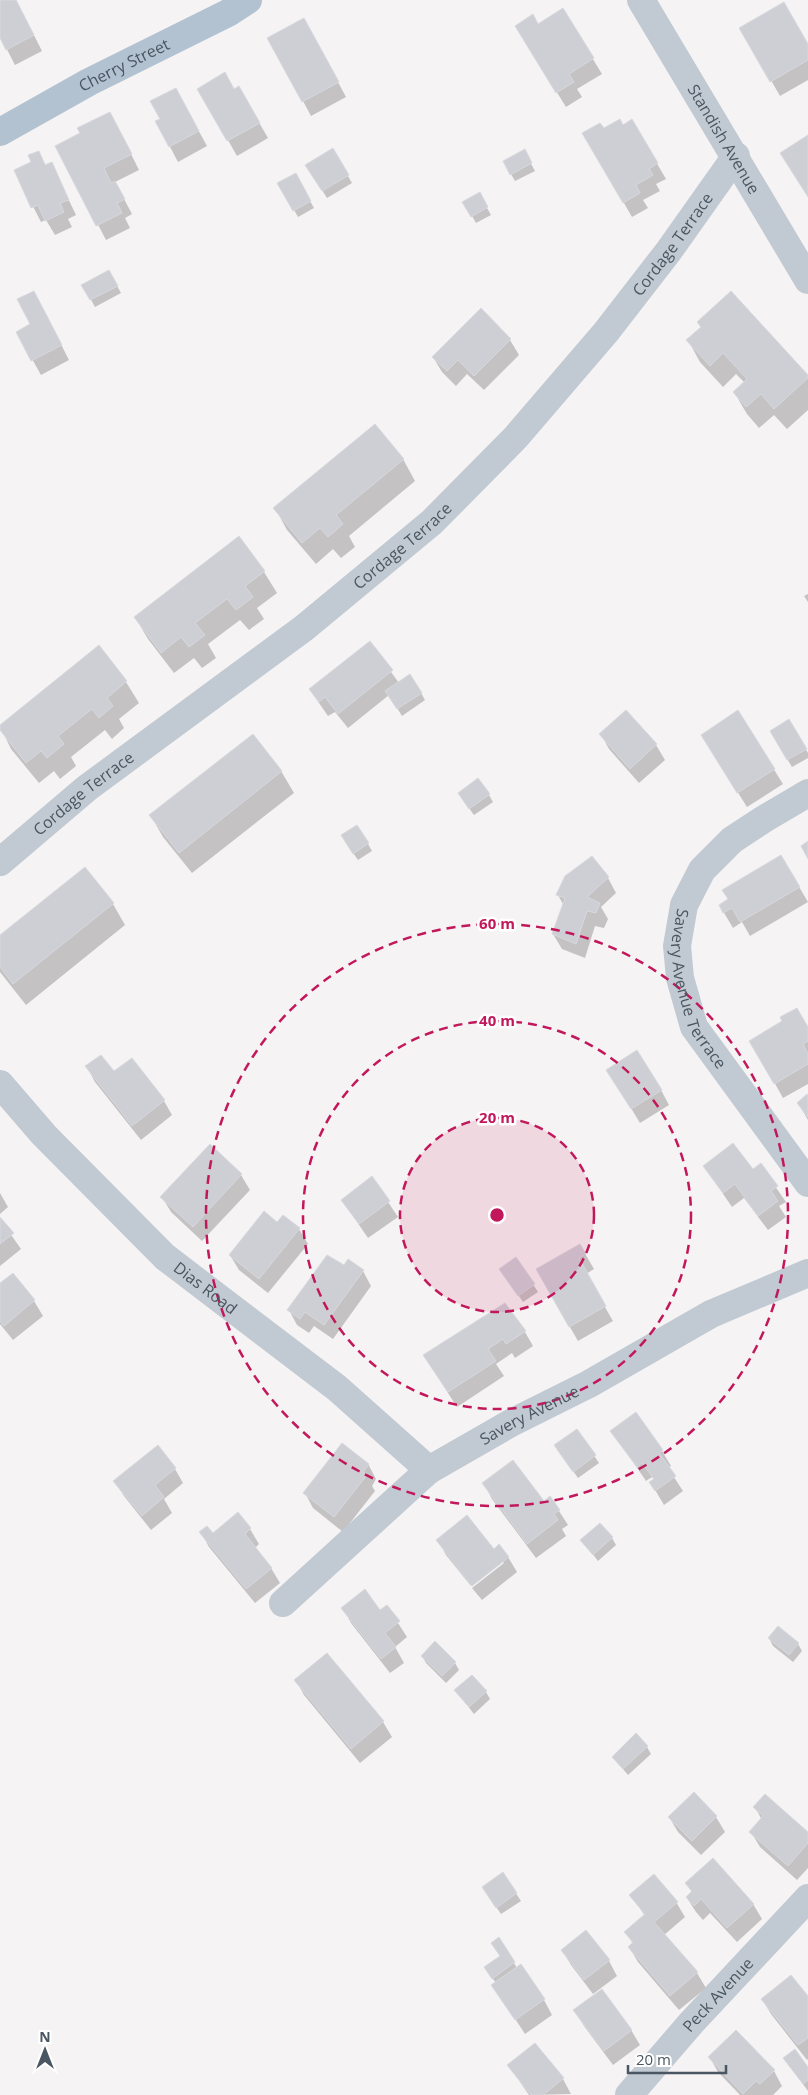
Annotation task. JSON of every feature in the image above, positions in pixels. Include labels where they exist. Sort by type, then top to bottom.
[{"type":"main road","name":"Cherry Street","points":[[0,132],[89,82],[228,13],[248,0]]},
{"type":"street","name":"Standish Avenue","points":[[641,0],[736,156],[808,280]]},
{"type":"street","name":"Cordage Terrace","points":[[0,862],[87,788],[304,628],[432,522],[516,437],[606,332],[668,252],[736,156]]},
{"type":"street","name":"Savery Avenue Terrace","points":[[808,793],[732,840],[702,870],[684,905],[677,946],[680,978],[694,1027],[808,1184]]},
{"type":"street","name":"Dias Road","points":[[0,1084],[44,1135],[165,1257],[337,1388],[430,1470]]},
{"type":"street","name":"Savery Avenue","points":[[283,1603],[430,1470],[511,1423],[590,1384],[711,1314],[808,1273]]},
{"type":"street","name":"Peck Avenue","points":[[629,2095],[692,2022],[808,1898]]},
{"type":"building","points":[[0,0],[16,0],[34,35],[6,50],[0,38]]},
{"type":"building","points":[[784,2],[808,44],[808,60],[770,82],[739,28]]},
{"type":"building","points":[[563,8],[594,58],[569,74],[574,82],[556,93],[515,26],[533,14],[538,24]]},
{"type":"building","points":[[304,18],[339,82],[302,102],[267,38]]},
{"type":"building","points":[[225,72],[234,89],[239,86],[260,123],[227,141],[197,89]]},
{"type":"building","points":[[176,88],[199,131],[169,147],[155,121],[160,119],[150,101]]},
{"type":"building","points":[[110,112],[132,154],[104,168],[111,183],[115,181],[125,199],[117,203],[122,213],[96,226],[55,146],[80,133],[77,128]]},
{"type":"building","points":[[620,119],[623,125],[632,119],[658,163],[649,169],[653,175],[636,185],[640,193],[623,203],[582,133],[600,123],[604,128]]},
{"type":"building","points":[[808,135],[808,197],[780,153]]},
{"type":"building","points":[[333,148],[349,175],[322,191],[305,165]]},
{"type":"building","points":[[525,149],[532,163],[510,175],[503,161]]},
{"type":"building","points":[[39,151],[45,165],[52,162],[69,200],[60,203],[64,212],[45,221],[38,205],[31,208],[14,170],[31,162],[28,155]]},
{"type":"building","points":[[296,173],[311,201],[293,211],[277,183]]},
{"type":"building","points":[[480,192],[488,207],[471,217],[462,202]]},
{"type":"building","points":[[109,270],[118,286],[90,300],[81,285]]},
{"type":"building","points":[[34,291],[62,345],[31,361],[16,332],[30,324],[17,299]]},
{"type":"building","points":[[731,291],[808,375],[808,378],[774,409],[761,394],[746,407],[733,392],[747,379],[723,353],[710,366],[686,340],[701,327],[697,322]]},
{"type":"building","points":[[481,308],[511,339],[474,376],[458,360],[447,371],[432,357]]},
{"type":"building","points":[[375,424],[404,459],[336,515],[343,524],[328,537],[320,528],[302,543],[273,508]]},
{"type":"building","points":[[239,536],[265,571],[245,586],[253,597],[236,610],[227,599],[195,623],[205,635],[189,647],[181,637],[161,653],[134,617]]},
{"type":"building","points":[[370,641],[393,670],[338,714],[325,697],[319,702],[309,689]]},
{"type":"building","points":[[99,645],[127,681],[107,698],[113,706],[99,718],[92,709],[58,736],[64,744],[47,758],[41,751],[26,763],[0,730],[0,725]]},
{"type":"building","points":[[410,674],[422,693],[397,709],[385,691]]},
{"type":"building","points":[[626,710],[657,744],[630,769],[599,734]]},
{"type":"building","points":[[738,710],[775,769],[737,793],[701,735]]},
{"type":"building","points":[[789,719],[807,749],[787,760],[770,731]]},
{"type":"building","points":[[253,734],[282,771],[179,853],[149,815]]},
{"type":"building","points":[[478,778],[490,794],[469,809],[458,793]]},
{"type":"building","points":[[357,825],[369,843],[353,854],[341,835]]},
{"type":"building","points":[[808,841],[808,859],[801,846]]},
{"type":"building","points":[[781,855],[800,887],[740,922],[732,908],[723,913],[719,905],[728,899],[722,890]]},
{"type":"building","points":[[592,856],[609,877],[587,897],[600,903],[596,913],[587,911],[576,944],[552,934],[565,898],[556,895],[565,876]]},
{"type":"building","points":[[85,867],[114,903],[13,984],[0,967],[0,935]]},
{"type":"building","points":[[797,1008],[808,1027],[808,1041],[803,1044],[808,1054],[808,1064],[774,1084],[749,1041],[782,1021],[780,1017]]},
{"type":"building","points":[[637,1050],[662,1090],[631,1109],[606,1070]]},
{"type":"building","points":[[101,1055],[114,1071],[132,1058],[165,1100],[132,1126],[85,1066]]},
{"type":"building","points":[[807,1094],[808,1096],[808,1117],[797,1103]]},
{"type":"building","points":[[733,1143],[753,1169],[761,1163],[778,1186],[771,1191],[778,1201],[758,1216],[735,1184],[723,1193],[703,1166]]},
{"type":"building","points":[[210,1144],[242,1174],[193,1227],[160,1197]]},
{"type":"building","points":[[372,1176],[390,1201],[359,1224],[341,1200]]},
{"type":"building","points":[[264,1211],[277,1222],[283,1215],[300,1228],[259,1279],[229,1255]]},
{"type":"building","points":[[0,1217],[14,1233],[0,1244]]},
{"type":"building","points":[[580,1244],[586,1254],[579,1258],[606,1306],[569,1327],[536,1269]]},
{"type":"building","points":[[327,1255],[344,1265],[348,1259],[364,1270],[324,1325],[305,1312],[300,1319],[287,1310]]},
{"type":"building","points":[[516,1257],[535,1284],[518,1296],[499,1269]]},
{"type":"building","points":[[13,1273],[35,1300],[4,1326],[0,1321],[0,1283]]},
{"type":"building","points":[[505,1303],[526,1331],[506,1344],[503,1339],[488,1349],[496,1361],[448,1392],[423,1355]]},
{"type":"building","points":[[636,1412],[663,1450],[659,1453],[676,1476],[655,1491],[649,1482],[654,1479],[642,1463],[637,1467],[610,1431]]},
{"type":"building","points":[[577,1429],[596,1455],[573,1472],[554,1445]]},
{"type":"building","points":[[342,1443],[369,1464],[363,1472],[367,1475],[334,1517],[303,1493]]},
{"type":"building","points":[[158,1445],[176,1468],[155,1485],[164,1497],[142,1516],[113,1481]]},
{"type":"building","points":[[513,1460],[544,1501],[550,1496],[560,1510],[554,1514],[558,1520],[527,1544],[482,1483]]},
{"type":"building","points":[[238,1512],[251,1528],[245,1534],[272,1568],[246,1589],[199,1532],[207,1526],[213,1533]]},
{"type":"building","points":[[467,1515],[494,1549],[499,1544],[509,1557],[472,1586],[436,1540]]},
{"type":"building","points":[[600,1523],[613,1537],[593,1555],[580,1540]]},
{"type":"building","points":[[365,1589],[380,1610],[387,1605],[400,1621],[385,1633],[396,1647],[381,1659],[341,1608]]},
{"type":"building","points":[[778,1626],[799,1643],[789,1655],[768,1638]]},
{"type":"building","points":[[435,1641],[456,1662],[442,1676],[421,1656]]},
{"type":"building","points":[[327,1653],[384,1721],[351,1749],[294,1680]]},
{"type":"building","points":[[472,1675],[487,1691],[469,1707],[454,1690]]},
{"type":"building","points":[[636,1733],[648,1746],[623,1769],[612,1757]]},
{"type":"building","points":[[694,1792],[717,1816],[692,1841],[668,1817]]},
{"type":"building","points":[[765,1794],[808,1832],[808,1843],[788,1866],[749,1832],[763,1816],[753,1807]]},
{"type":"building","points":[[713,1858],[754,1904],[727,1928],[701,1899],[694,1906],[686,1897],[692,1891],[685,1883]]},
{"type":"building","points":[[503,1872],[517,1893],[496,1908],[482,1887]]},
{"type":"building","points":[[654,1874],[678,1902],[654,1922],[698,1972],[670,1996],[628,1947],[633,1942],[624,1932],[645,1914],[629,1895]]},
{"type":"building","points":[[586,1930],[610,1960],[584,1980],[561,1950]]},
{"type":"building","points":[[499,1937],[515,1962],[492,1979],[484,1967],[500,1956],[491,1943]]},
{"type":"building","points":[[521,1964],[545,1999],[515,2020],[491,1985]]},
{"type":"building","points":[[791,1975],[808,1996],[808,2038],[798,2045],[761,1999]]},
{"type":"building","points":[[602,1989],[632,2030],[604,2051],[573,2010]]},
{"type":"building","points":[[736,2030],[775,2070],[760,2084],[756,2081],[743,2094],[708,2057]]},
{"type":"building","points":[[535,2043],[564,2078],[543,2095],[531,2095],[507,2065]]},
{"type":"building","points":[[795,2049],[808,2067],[808,2080],[803,2084],[783,2058]]}]
